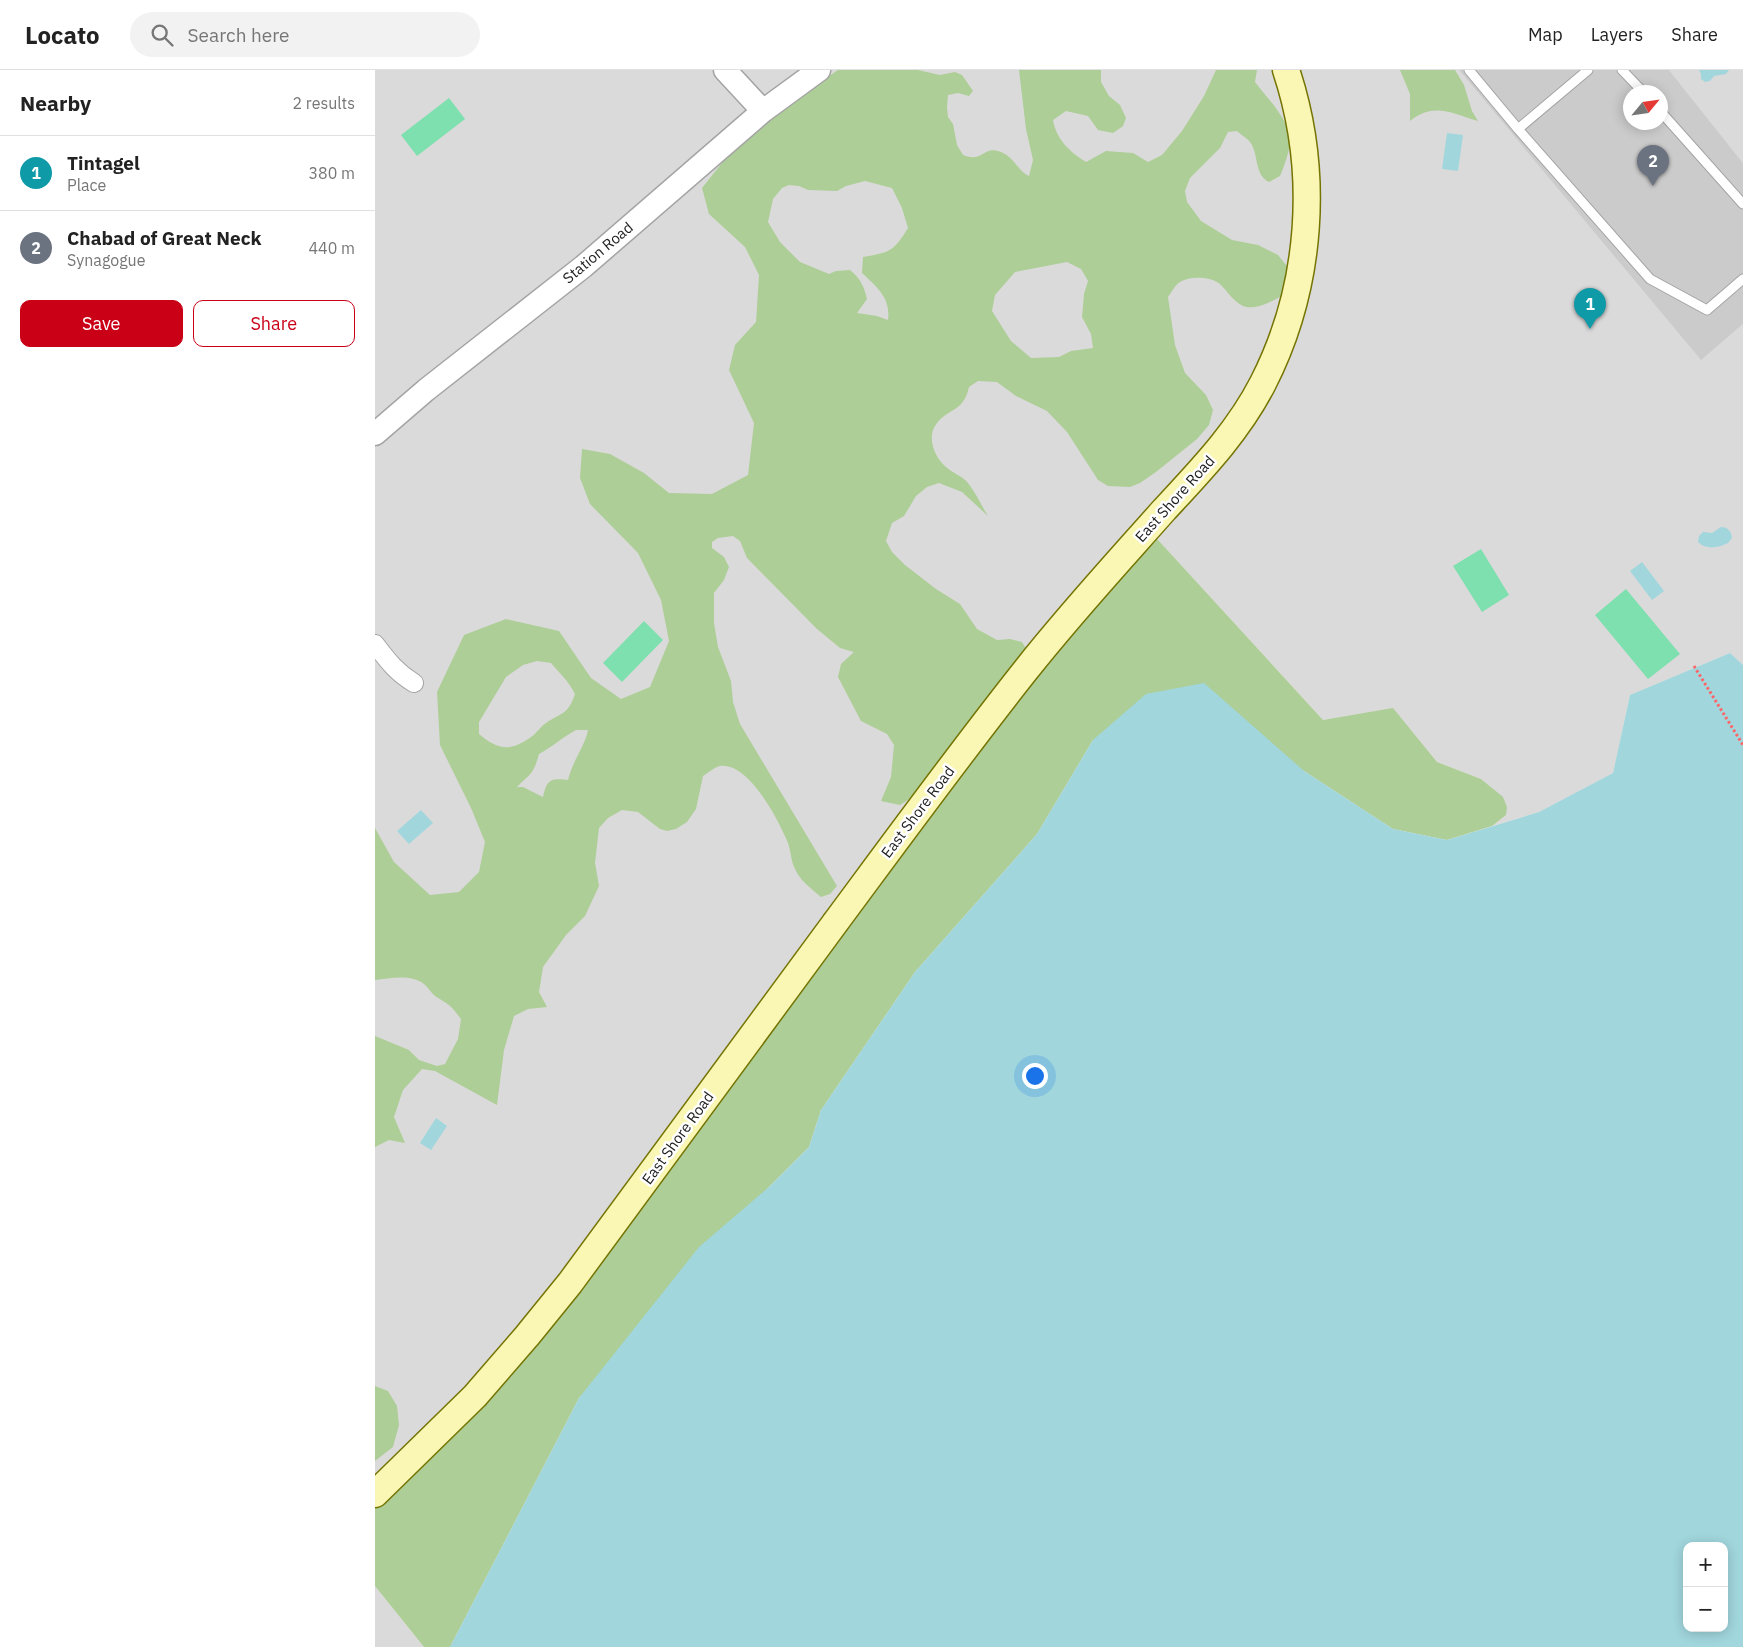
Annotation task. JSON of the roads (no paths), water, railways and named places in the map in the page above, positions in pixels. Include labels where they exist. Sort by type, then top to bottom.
[{"type":"main road","name":"East Shore Road","points":[[375,1494],[465,1407],[570,1283],[910,821],[1026,669],[1088,595],[1221,448],[1243,419],[1264,381],[1288,322],[1302,263],[1307,205],[1307,173],[1299,115],[1286,70]]},
{"type":"street","points":[[725,70],[763,111]]},
{"type":"street","name":"Station Road","points":[[375,434],[426,390],[584,266],[763,111],[819,70]]},
{"type":"street","points":[[375,644],[400,675],[414,683]]},
{"type":"lane","points":[[1469,70],[1650,279],[1707,310],[1743,279]]},
{"type":"lane","points":[[1518,128],[1588,70]]},
{"type":"lane","points":[[1622,70],[1636,85]]},
{"type":"lane","points":[[1668,120],[1743,204]]},
{"type":"water","points":[[1699,70],[1729,70],[1726,74],[1714,76],[1710,81],[1705,82],[1701,79]]},
{"type":"water","points":[[1447,133],[1463,135],[1458,171],[1442,169]]},
{"type":"water","points":[[1721,527],[1729,530],[1731,533],[1732,538],[1728,543],[1712,547],[1701,545],[1698,542],[1699,536],[1703,532],[1712,533]]},
{"type":"water","points":[[1642,562],[1664,591],[1652,600],[1630,571]]},
{"type":"water","points":[[1730,653],[1743,665],[1743,1647],[450,1647],[579,1398],[699,1247],[769,1187],[809,1147],[821,1110],[915,972],[1037,834],[1093,740],[1146,694],[1204,683],[1304,771],[1393,829],[1447,840],[1539,812],[1613,773],[1630,695]]},
{"type":"water","points":[[421,810],[433,823],[409,844],[397,831]]},
{"type":"water","points":[[436,1118],[447,1126],[431,1150],[420,1143]]},
{"type":"place","name":"Chabad of Great Neck","points":[[1653,186]]},
{"type":"place","name":"Tintagel","points":[[1590,329]]}]
